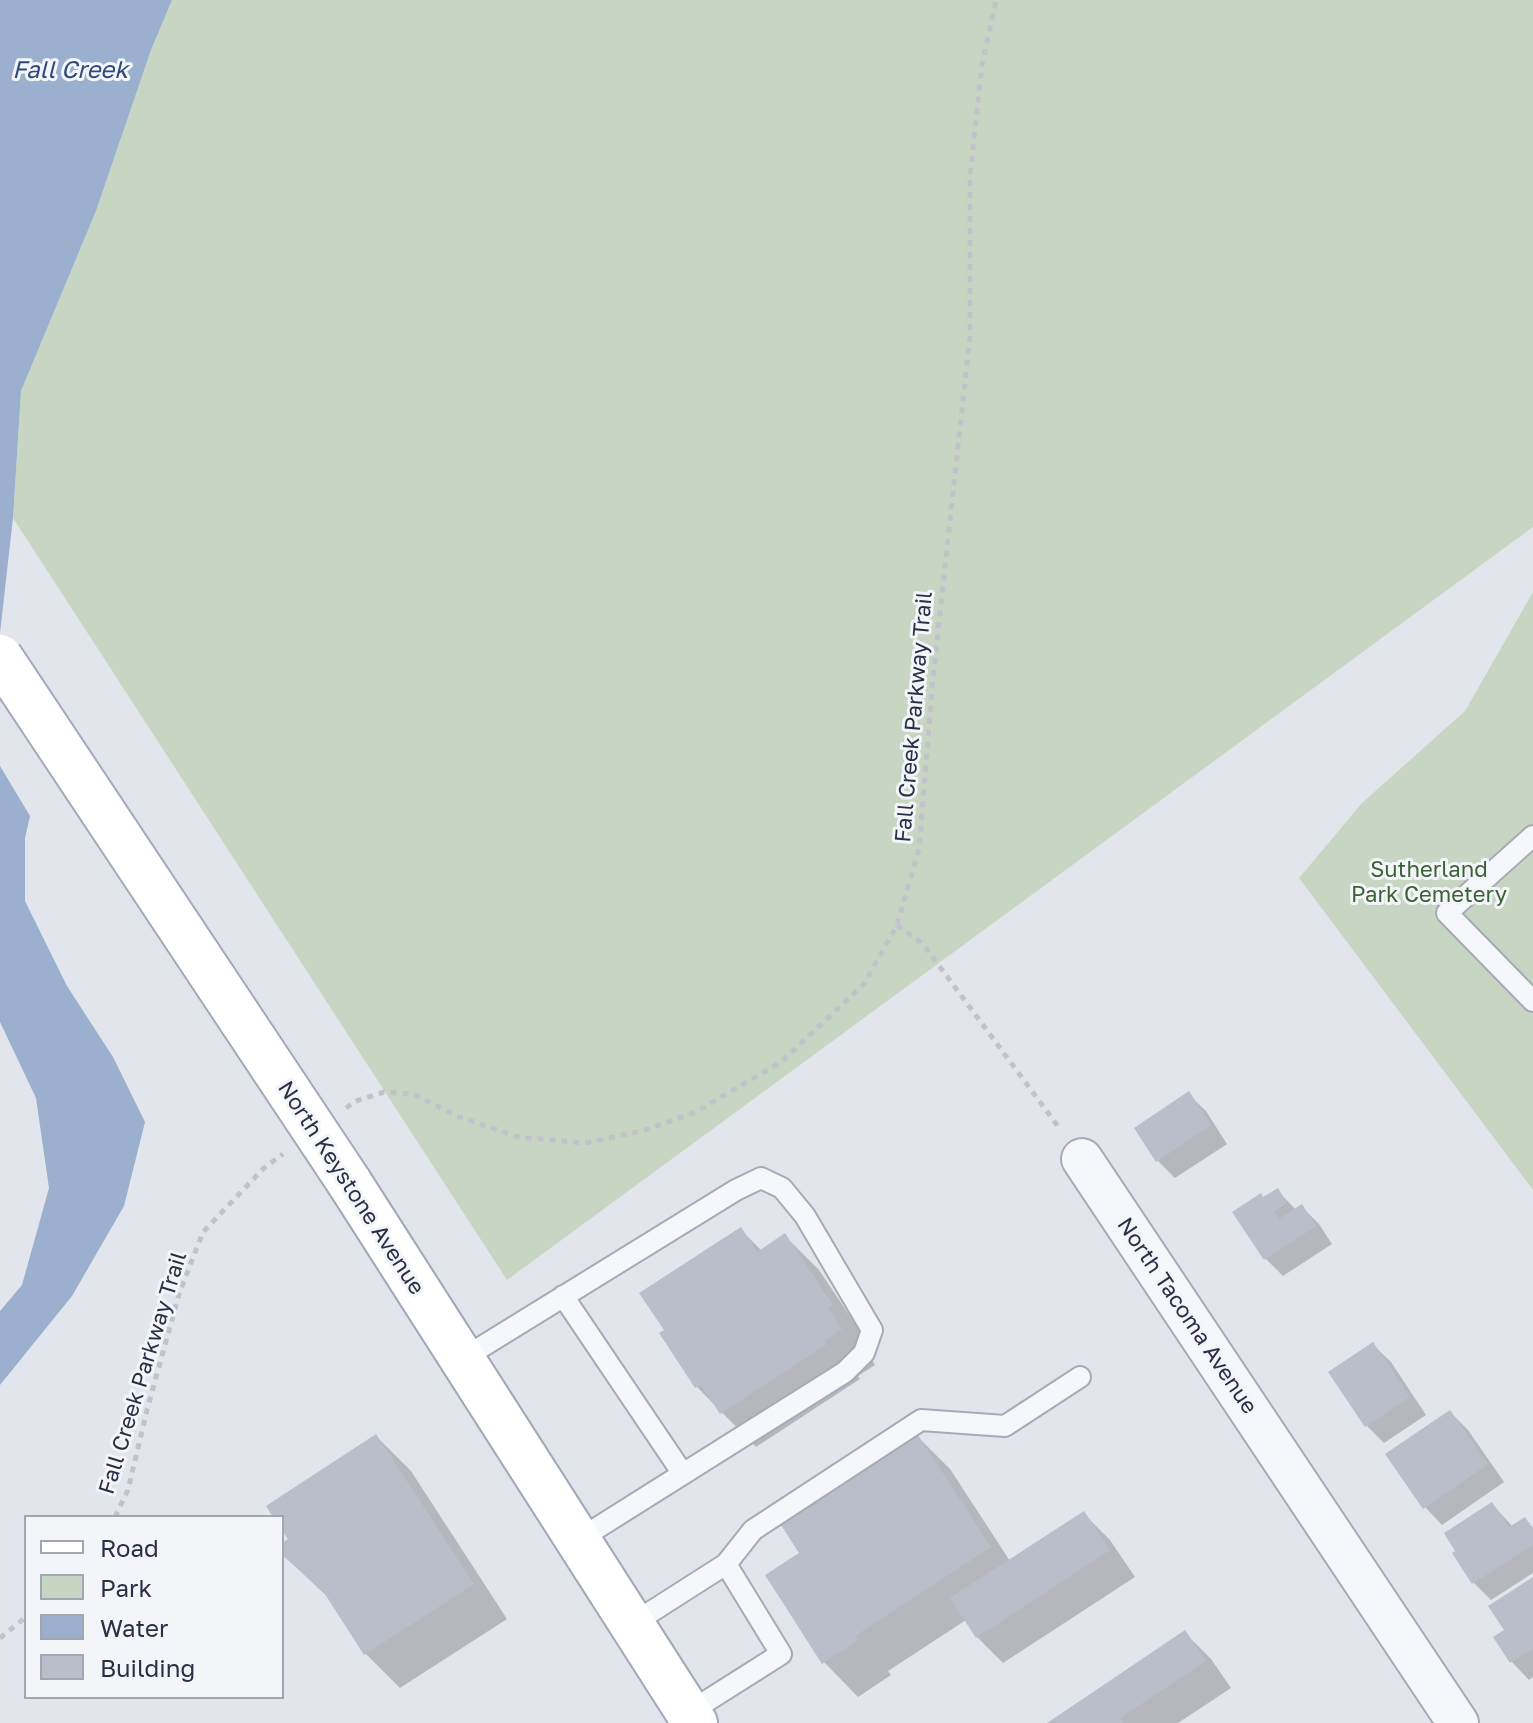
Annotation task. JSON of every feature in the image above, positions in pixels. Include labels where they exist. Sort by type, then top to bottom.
[{"type":"main road","name":"North Keystone Avenue","points":[[0,657],[349,1182],[691,1718]]},
{"type":"street","name":"North Tacoma Avenue","points":[[1082,1159],[1458,1723]]},
{"type":"lane","points":[[1533,836],[1447,913],[1533,1001]]},
{"type":"lane","points":[[462,1359],[736,1190],[761,1178],[782,1188],[805,1216],[872,1330],[864,1353],[845,1372],[578,1540]]},
{"type":"lane","points":[[563,1296],[683,1474]]},
{"type":"lane","points":[[632,1624],[726,1564],[753,1530],[921,1420],[1005,1426],[1080,1377]]},
{"type":"lane","points":[[691,1718],[781,1654],[726,1564]]},
{"type":"path","name":"Fall Creek Parkway Trail","points":[[344,1109],[356,1101],[384,1092],[413,1094],[457,1116],[518,1137],[585,1143],[642,1131],[696,1112],[781,1062],[864,984],[897,925],[919,849],[933,677],[970,336],[970,175],[982,65],[996,0]]},
{"type":"path","points":[[897,925],[923,944],[1082,1159]]},
{"type":"path","name":"Fall Creek Parkway Trail","points":[[116,1515],[128,1490],[179,1294],[203,1232],[264,1168],[287,1151]]},
{"type":"path","points":[[0,1638],[24,1619]]},
{"type":"green space","points":[[172,0],[1533,0],[1533,527],[507,1280],[13,518],[21,391],[96,211],[151,50]]},
{"type":"green space","name":"Sutherland Park Cemetery","points":[[1533,592],[1533,1190],[1299,878],[1362,803],[1465,711]]},
{"type":"water","name":"Fall Creek","points":[[0,0],[172,0],[151,50],[96,211],[21,391],[13,518],[0,633]]},
{"type":"water","points":[[0,766],[30,816],[25,838],[25,901],[67,986],[113,1057],[145,1122],[124,1206],[72,1296],[0,1385],[0,1311],[22,1285],[49,1188],[36,1098],[0,1022]]},
{"type":"building","points":[[1189,1091],[1211,1125],[1156,1162],[1134,1128]]},
{"type":"building","points":[[1278,1188],[1287,1203],[1274,1212],[1279,1219],[1302,1204],[1316,1226],[1264,1260],[1232,1212],[1261,1193],[1263,1197]]},
{"type":"building","points":[[741,1227],[757,1252],[785,1233],[833,1305],[828,1308],[842,1329],[825,1341],[827,1344],[720,1414],[701,1385],[695,1388],[659,1333],[664,1330],[639,1293]]},
{"type":"building","points":[[1373,1342],[1410,1397],[1365,1427],[1328,1372]]},
{"type":"building","points":[[1450,1410],[1488,1464],[1423,1509],[1385,1454]]},
{"type":"building","points":[[916,1432],[991,1547],[855,1636],[858,1640],[822,1664],[765,1575],[799,1553],[779,1522]]},
{"type":"building","points":[[376,1434],[474,1584],[364,1655],[323,1591],[284,1557],[284,1542],[288,1539],[284,1534],[284,1515],[272,1515],[266,1506]]},
{"type":"building","points":[[1492,1502],[1509,1527],[1525,1517],[1533,1529],[1533,1545],[1472,1584],[1452,1553],[1455,1551],[1444,1533]]},
{"type":"building","points":[[1084,1511],[1110,1550],[976,1638],[950,1598]]},
{"type":"building","points":[[1533,1577],[1533,1649],[1510,1663],[1493,1637],[1504,1630],[1488,1606]]},
{"type":"building","points":[[1185,1630],[1206,1661],[1120,1718],[1123,1723],[1047,1723]]}]
